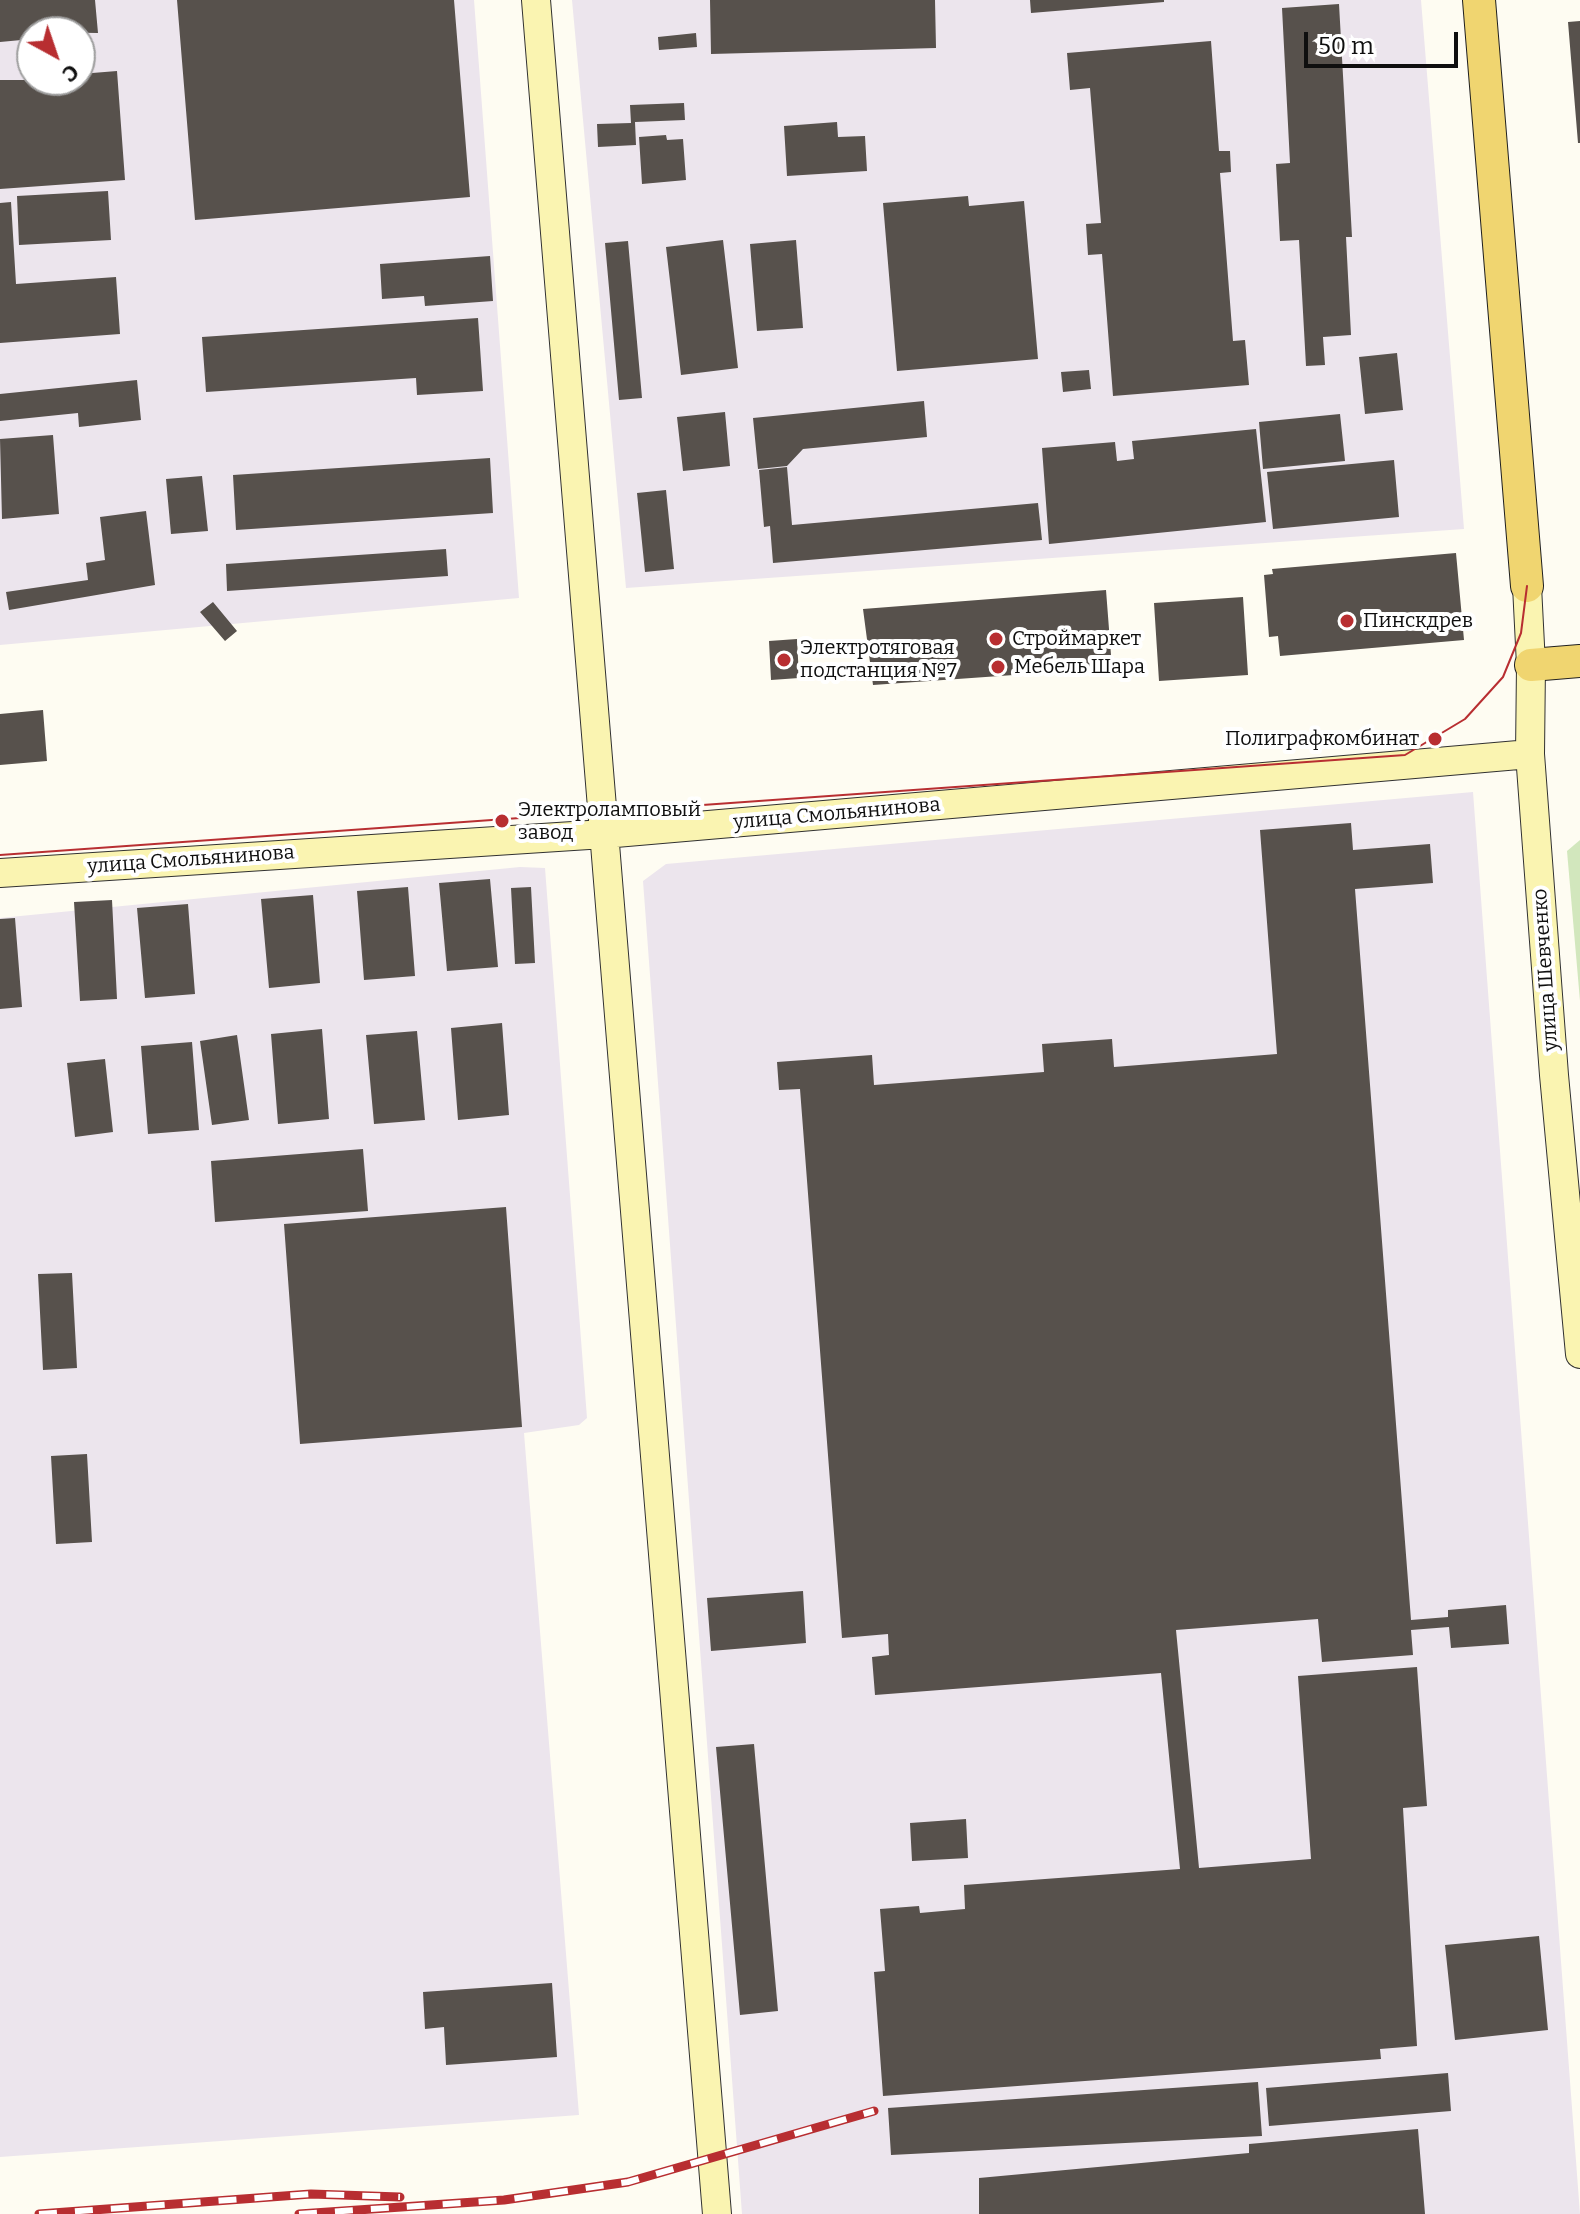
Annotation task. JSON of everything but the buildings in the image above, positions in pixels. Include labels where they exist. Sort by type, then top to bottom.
[{"type":"main road","points":[[1479,0],[1527,586]]},
{"type":"main road","points":[[1531,665],[1580,661]]},
{"type":"street","points":[[536,0],[717,2214]]},
{"type":"street","name":"улица Шевченко","points":[[1527,586],[1531,665],[1530,754],[1554,1075],[1580,1354]]},
{"type":"street","name":"улица Смольянинова","points":[[0,873],[604,834],[1530,754]]},
{"type":"shaded area","points":[[0,0],[474,0],[519,598],[0,645]]},
{"type":"shaded area","points":[[572,0],[1421,0],[1464,529],[626,588]]},
{"type":"shaded area","points":[[1473,792],[1580,2214],[742,2214],[643,881],[666,864]]},
{"type":"shaded area","points":[[520,867],[545,868],[587,1418],[579,1425],[524,1433],[579,2115],[0,2157],[0,918]]},
{"type":"green space","points":[[1580,840],[1580,1001],[1567,851]]},
{"type":"tram line","points":[[0,855],[1405,755],[1465,719],[1503,677],[1521,633],[1527,586]]},
{"type":"railway","points":[[299,2214],[504,2200],[628,2182],[874,2111]]},
{"type":"railway","points":[[39,2214],[311,2194],[400,2197]]},
{"type":"place","name":"Пинскдрев","points":[[1347,621]]},
{"type":"place","name":"Строймаркет","points":[[996,639]]},
{"type":"place","name":"Электротяговая подстанция №7","points":[[784,660]]},
{"type":"place","name":"Мебель Шара","points":[[998,667]]},
{"type":"place","name":"Полиграфкомбинат","points":[[1435,739]]},
{"type":"place","name":"Электроламповый завод","points":[[502,821]]}]
